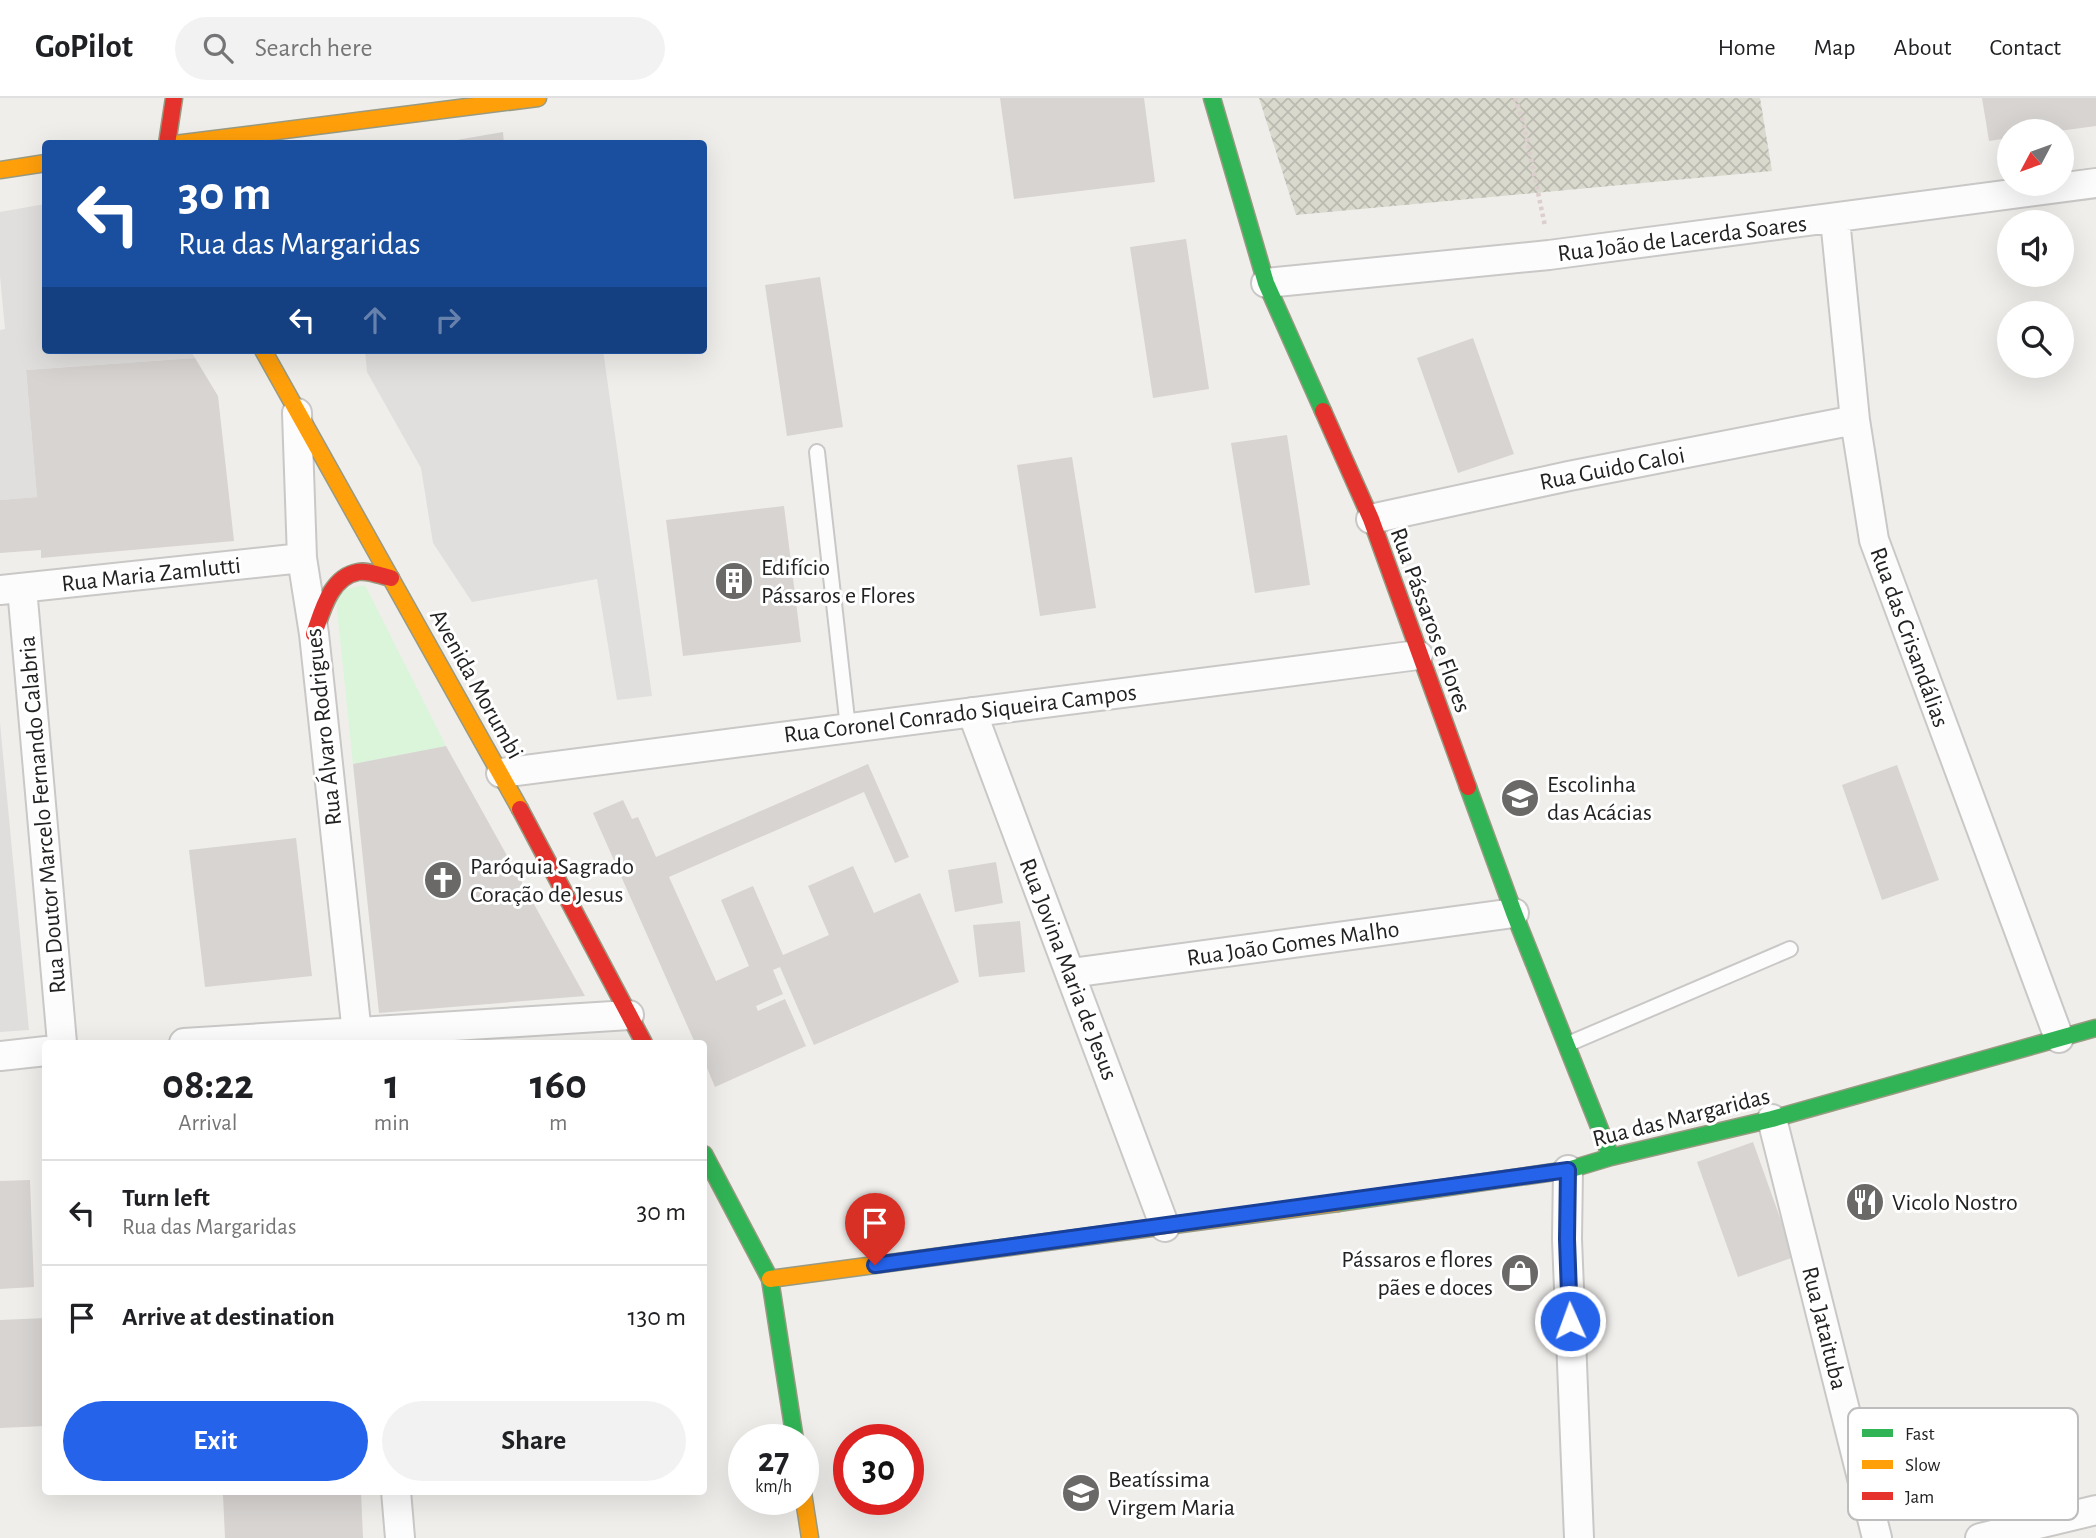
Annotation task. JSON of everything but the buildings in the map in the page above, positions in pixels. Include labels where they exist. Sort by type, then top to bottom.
[{"type":"street","points":[[168,140],[174,98]]},
{"type":"street","points":[[207,140],[538,98]]},
{"type":"street","name":"Rua Pássaros e Flores","points":[[1212,98],[1266,283],[1371,519],[1514,913],[1611,1157]]},
{"type":"street","points":[[0,170],[42,164]]},
{"type":"street","name":"Rua João de Lacerda Soares","points":[[1266,283],[1549,255],[1835,219],[1996,194],[2096,183]]},
{"type":"street","name":"Rua das Crisandálias","points":[[1835,219],[1855,420],[1874,540],[2059,1038]]},
{"type":"street","name":"Avenida Morumbi","points":[[265,354],[501,773],[643,1040]]},
{"type":"street","name":"Rua Álvaro Rodrigues","points":[[297,411],[302,558],[314,634],[357,1038]]},
{"type":"street","name":"Rua Guido Caloi","points":[[1371,519],[1855,420]]},
{"type":"street","name":"Rua Maria Zamlutti","points":[[11,589],[302,558]]},
{"type":"street","points":[[314,634],[332,592],[343,579],[358,572],[391,578]]},
{"type":"street","name":"Rua Doutor Marcelo Fernando Calabria","points":[[11,589],[62,1040]]},
{"type":"street","name":"Rua Coronel Conrado Siqueira Campos","points":[[501,773],[1418,654]]},
{"type":"street","name":"Rua Jovina Maria de Jesus","points":[[972,712],[1165,1227]]},
{"type":"street","name":"Rua João Gomes Malho","points":[[1071,973],[1514,913]]},
{"type":"street","points":[[288,1040],[357,1038],[629,1015]]},
{"type":"street","name":"Rua das Margaridas","points":[[770,1279],[1568,1170],[1611,1157],[1772,1119],[2096,1028]]},
{"type":"street","points":[[0,1056],[42,1051]]},
{"type":"street","name":"Rua Jataituba","points":[[1772,1119],[1848,1422]]},
{"type":"street","points":[[707,1160],[770,1279],[793,1424]]},
{"type":"street","points":[[1568,1170],[1567,1239],[1579,1538]]},
{"type":"street","points":[[396,1495],[400,1538]]},
{"type":"street","points":[[2078,1514],[2096,1510]]},
{"type":"street","points":[[806,1515],[810,1538]]},
{"type":"street","name":"Rua Jataituba","points":[[1872,1520],[1877,1538]]},
{"type":"street","points":[[1980,1538],[2055,1520]]},
{"type":"lane","points":[[817,452],[848,728]]},
{"type":"lane","points":[[1567,1045],[1790,948]]},
{"type":"path","points":[[1514,98],[1523,121],[1545,218],[1549,255]]},
{"type":"shaded area","points":[[1259,98],[1760,98],[1772,171],[1296,215]]},
{"type":"shaded area","points":[[42,205],[42,354],[192,354],[195,358],[26,370],[37,497],[0,500],[0,330],[5,329],[0,276],[0,212]]},
{"type":"shaded area","points":[[365,354],[604,354],[652,696],[617,700],[597,579],[472,602],[433,543],[421,468],[367,372]]},
{"type":"shaded area","points":[[0,723],[29,1030],[0,1032]]},
{"type":"green space","points":[[365,585],[446,746],[353,764],[335,591]]},
{"type":"traffic: fast","points":[[1212,98],[1266,283],[1323,411]]},
{"type":"traffic: fast","points":[[1468,787],[1514,913],[1611,1157]]},
{"type":"traffic: fast","points":[[1338,1203],[1568,1170],[1611,1157],[1772,1119],[2096,1028]]},
{"type":"traffic: fast","points":[[707,1160],[770,1279],[793,1424]]},
{"type":"traffic: slow","points":[[207,140],[538,98]]},
{"type":"traffic: slow","points":[[0,170],[42,164]]},
{"type":"traffic: slow","points":[[265,354],[520,809]]},
{"type":"traffic: slow","points":[[770,1279],[1338,1203]]},
{"type":"traffic: slow","points":[[806,1515],[810,1538]]},
{"type":"traffic: jam","points":[[168,140],[174,98]]},
{"type":"traffic: jam","points":[[1323,411],[1371,519],[1468,787]]},
{"type":"traffic: jam","points":[[314,634],[334,588],[348,575],[370,572],[391,578]]},
{"type":"traffic: jam","points":[[520,809],[642,1040]]},
{"type":"place","name":"Edifício Pássaros e Flores","points":[[734,581]]},
{"type":"place","name":"Escolinha das Acácias","points":[[1520,798]]},
{"type":"place","name":"Paróquia Sagrado Coração de Jesus","points":[[443,880]]},
{"type":"place","name":"Vicolo Nostro","points":[[1865,1202]]},
{"type":"place","name":"Pássaros e flores pães e doces","points":[[1520,1273]]},
{"type":"place","name":"Beatíssima Virgem Maria","points":[[1081,1493]]},
{"type":"route","points":[[875,1265],[1568,1170],[1570,1321]]}]
